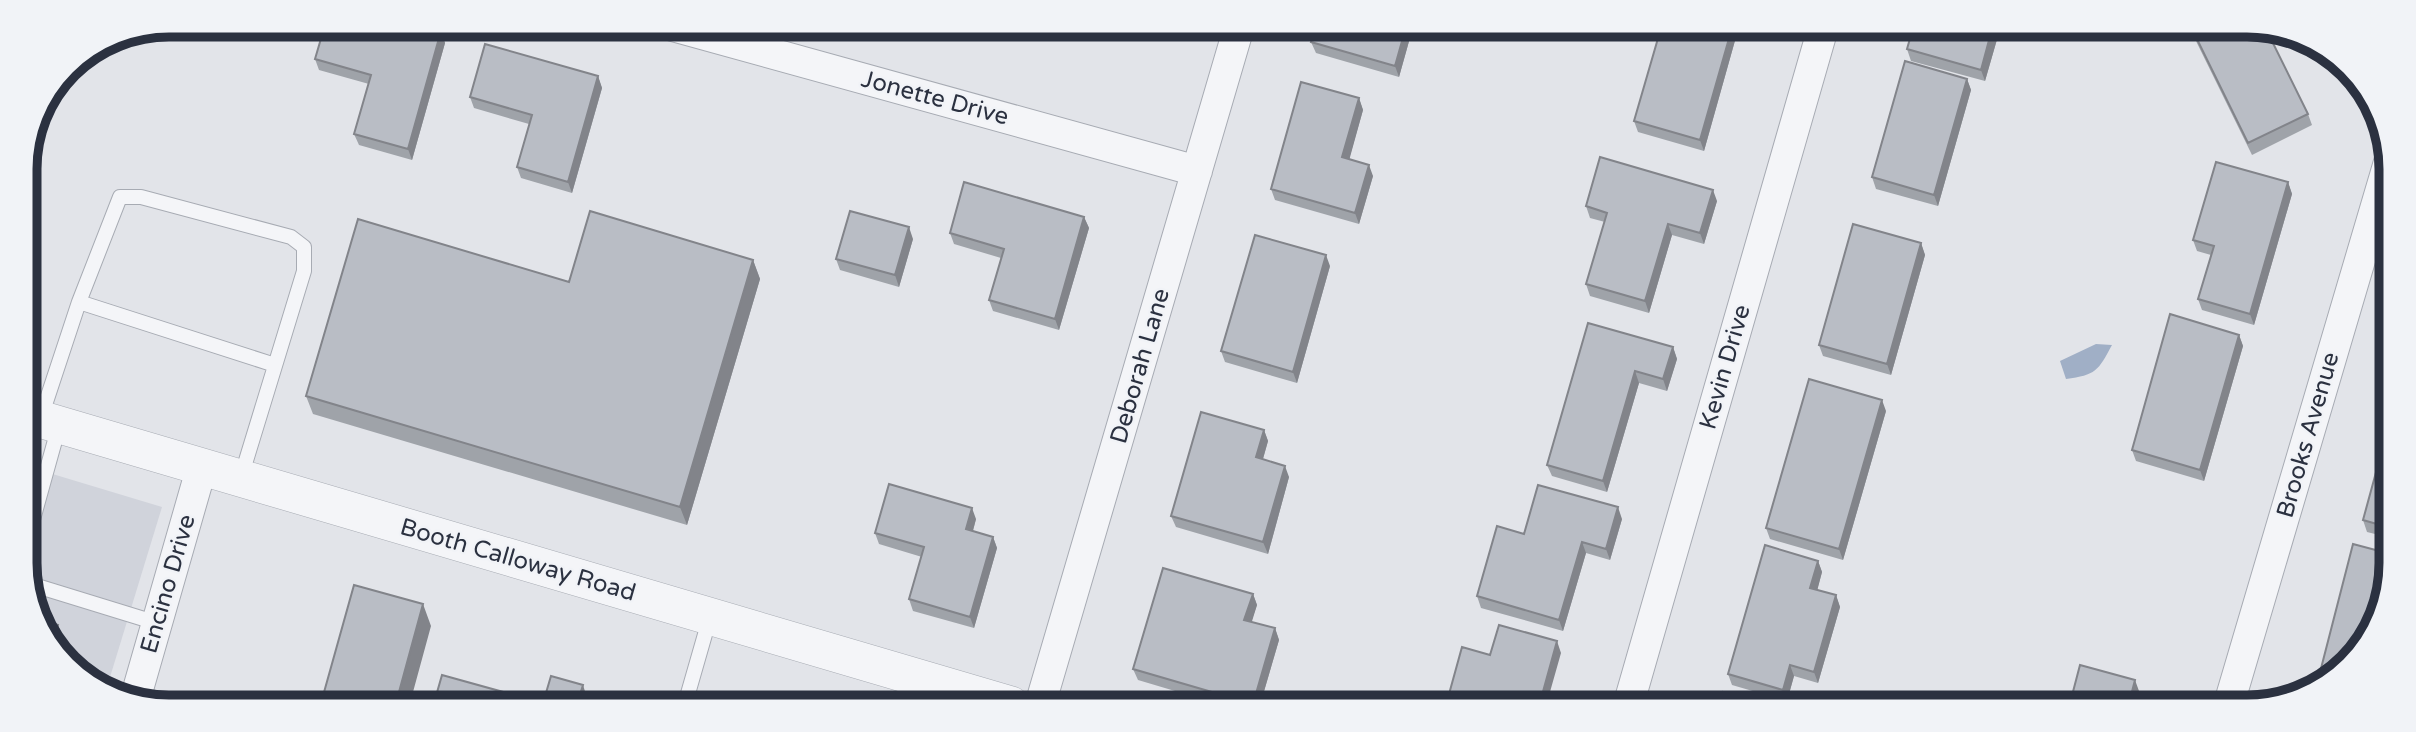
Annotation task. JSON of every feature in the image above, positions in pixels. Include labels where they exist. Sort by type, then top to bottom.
[{"type":"street","name":"Jonette Drive","points":[[713,37],[1197,171]]},
{"type":"street","name":"Deborah Lane","points":[[1043,695],[1236,37]]},
{"type":"street","name":"Kevin Drive","points":[[1631,695],[1820,37]]},
{"type":"street","name":"Brooks Avenue","points":[[2232,695],[2379,196]]},
{"type":"street","name":"Booth Calloway Road","points":[[42,419],[977,695]]},
{"type":"street","name":"Encino Drive","points":[[137,692],[202,466]]},
{"type":"lane","points":[[37,460],[42,419],[79,302],[120,197],[141,197],[292,237],[304,247],[304,271],[241,478]]},
{"type":"lane","points":[[79,302],[275,365]]},
{"type":"lane","points":[[39,587],[157,623]]},
{"type":"lane","points":[[688,695],[710,616]]},
{"type":"shaded area","points":[[37,469],[162,507],[109,681],[75,657],[59,637],[44,606],[39,589],[37,564]]},
{"type":"water","points":[[2096,344],[2112,345],[2099,366],[2084,376],[2066,379],[2060,361]]},
{"type":"building","points":[[321,37],[439,37],[408,149],[354,134],[371,75],[315,59]]},
{"type":"building","points":[[1313,37],[1403,37],[1395,66],[1311,42]]},
{"type":"building","points":[[1658,37],[1729,37],[1700,140],[1634,121]]},
{"type":"building","points":[[1910,37],[1990,37],[1981,70],[1907,49]]},
{"type":"building","points":[[2196,37],[2271,39],[2308,114],[2248,143]]},
{"type":"building","points":[[485,44],[598,76],[568,182],[517,167],[532,115],[470,97]]},
{"type":"building","points":[[1905,61],[1967,79],[1934,195],[1872,177]]},
{"type":"building","points":[[1301,82],[1359,98],[1342,157],[1369,165],[1355,213],[1271,189]]},
{"type":"building","points":[[1600,157],[1713,190],[1700,233],[1668,224],[1645,301],[1586,284],[1607,213],[1586,206]]},
{"type":"building","points":[[2216,162],[2288,182],[2250,314],[2198,299],[2214,246],[2193,240]]},
{"type":"building","points":[[964,182],[1084,217],[1055,319],[989,300],[1004,249],[950,233]]},
{"type":"building","points":[[590,211],[753,260],[680,507],[306,396],[358,219],[569,282]]},
{"type":"building","points":[[850,211],[909,227],[895,275],[836,259]]},
{"type":"building","points":[[1853,224],[1921,243],[1887,364],[1819,345]]},
{"type":"building","points":[[1255,235],[1326,255],[1293,372],[1221,351]]},
{"type":"building","points":[[2170,314],[2239,335],[2200,470],[2132,450]]},
{"type":"building","points":[[1588,323],[1673,347],[1663,379],[1635,371],[1603,481],[1547,465]]},
{"type":"building","points":[[1809,379],[1882,400],[1839,549],[1766,528]]},
{"type":"building","points":[[1201,412],[1264,430],[1256,457],[1285,466],[1263,542],[1171,516]]},
{"type":"building","points":[[2379,461],[2379,525],[2363,520]]},
{"type":"building","points":[[889,484],[972,508],[966,529],[993,537],[970,617],[909,599],[924,547],[875,533]]},
{"type":"building","points":[[1538,485],[1618,507],[1606,549],[1582,542],[1559,620],[1477,596],[1497,526],[1524,534]]},
{"type":"building","points":[[2353,544],[2379,551],[2375,598],[2366,622],[2341,657],[2320,674]]},
{"type":"building","points":[[1765,545],[1818,561],[1810,588],[1836,595],[1814,672],[1790,665],[1783,690],[1728,674]]},
{"type":"building","points":[[1163,568],[1253,594],[1244,620],[1275,628],[1256,695],[1222,695],[1133,669]]},
{"type":"building","points":[[354,585],[423,604],[398,695],[323,695]]},
{"type":"building","points":[[1499,625],[1557,641],[1542,695],[1449,695],[1462,647],[1490,655]]},
{"type":"building","points":[[2080,665],[2135,680],[2131,695],[2072,695]]},
{"type":"building","points":[[442,675],[514,695],[436,695]]},
{"type":"building","points":[[551,676],[583,685],[580,695],[545,695]]}]
